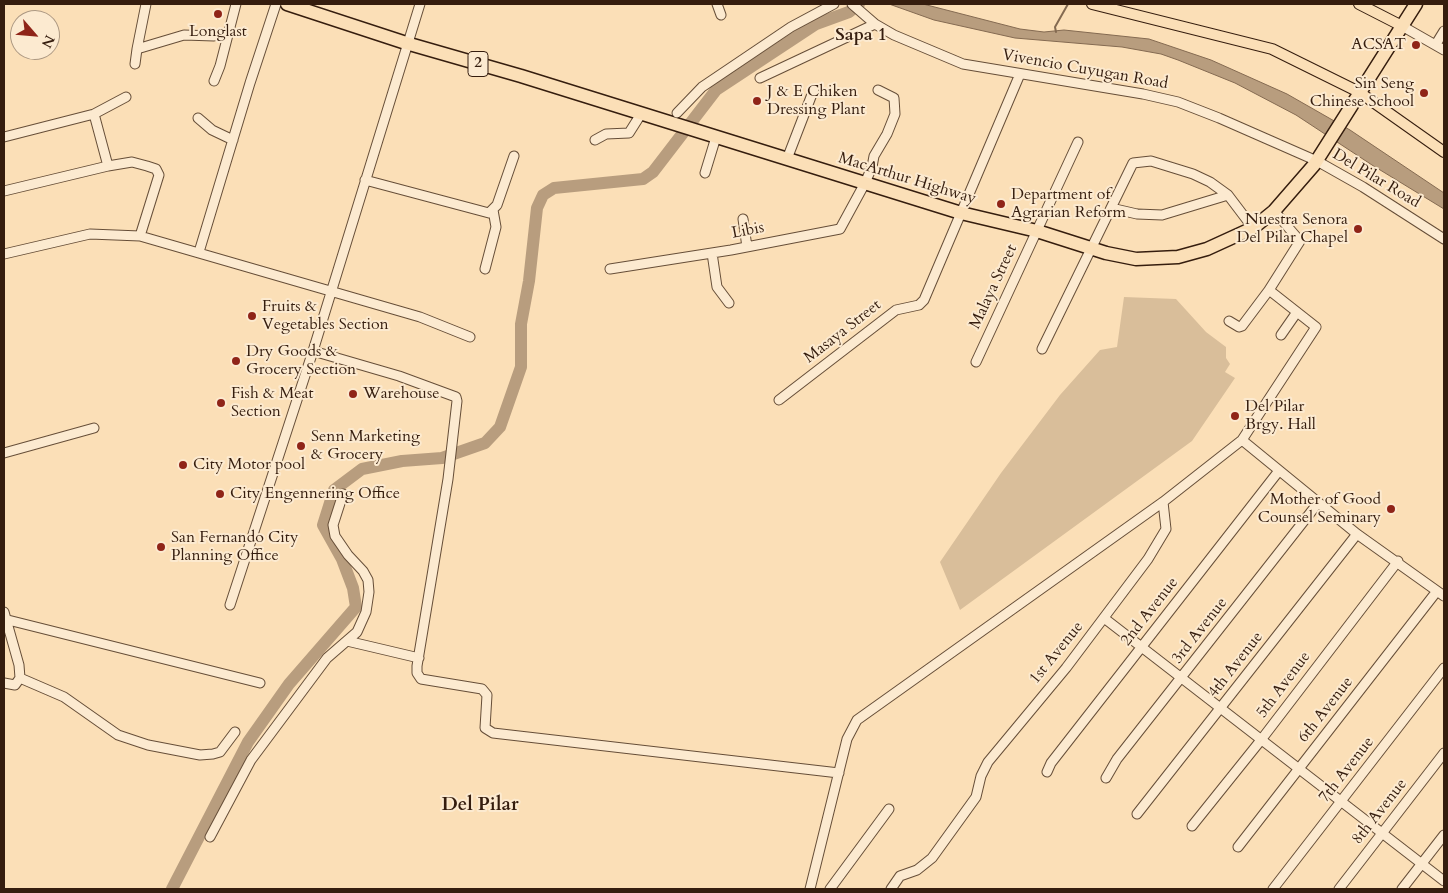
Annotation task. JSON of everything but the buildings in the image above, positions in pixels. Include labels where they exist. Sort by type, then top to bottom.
[{"type":"highway","name":"MacArthur Highway","points":[[287,4],[406,43],[521,76],[641,114],[673,118],[699,132],[961,213],[1037,231],[1090,249],[1136,259],[1178,257],[1226,242],[1253,228],[1274,211],[1317,161],[1341,119],[1416,4]]},
{"type":"main road","points":[[1097,4],[1272,49],[1359,92],[1444,152]]},
{"type":"main road","points":[[1359,4],[1372,7],[1402,26]]},
{"type":"street","points":[[135,64],[146,4]]},
{"type":"street","points":[[214,81],[220,66],[236,4]]},
{"type":"street","points":[[200,252],[276,4]]},
{"type":"street","points":[[230,605],[313,351],[406,43],[420,4]]},
{"type":"street","points":[[717,4],[721,15]]},
{"type":"street","points":[[673,118],[702,87],[791,28],[834,4]]},
{"type":"street","name":"Vivencio Cuyugan Road","points":[[852,4],[875,24],[918,46],[963,64],[1122,90],[1178,102],[1255,133],[1317,161]]},
{"type":"street","points":[[760,78],[875,24]]},
{"type":"street","points":[[1402,26],[1444,50]]},
{"type":"street","points":[[1436,44],[1444,31]]},
{"type":"street","points":[[137,49],[184,35],[214,36]]},
{"type":"street","name":"Masaya Street","points":[[780,400],[896,310],[919,304],[924,300],[1020,74]]},
{"type":"street","points":[[787,159],[814,89]]},
{"type":"street","name":"Libis","points":[[610,269],[712,253],[840,228],[865,183],[872,167],[874,156],[887,134],[895,114],[894,98],[878,90]]},
{"type":"street","points":[[4,137],[94,114],[126,97]]},
{"type":"street","points":[[94,114],[108,166]]},
{"type":"street","points":[[595,140],[606,134],[629,133],[641,114]]},
{"type":"street","points":[[198,118],[212,130],[233,140]]},
{"type":"street","points":[[705,173],[716,137]]},
{"type":"street","name":"Malaya Street","points":[[976,362],[1078,142]]},
{"type":"street","points":[[485,269],[496,227],[493,210],[507,181],[514,156]]},
{"type":"street","points":[[1042,349],[1130,167],[1136,161],[1150,161],[1193,174],[1228,195],[1253,228]]},
{"type":"street","name":"Del Pilar Road","points":[[1317,161],[1363,187],[1444,239]]},
{"type":"street","points":[[4,191],[132,162],[159,171],[140,236]]},
{"type":"street","points":[[365,180],[485,212],[493,210]]},
{"type":"street","points":[[1111,208],[1137,214],[1162,215],[1228,195]]},
{"type":"street","points":[[1229,321],[1239,327],[1242,326],[1269,290],[1300,241],[1274,211]]},
{"type":"street","points":[[744,219],[747,246]]},
{"type":"street","points":[[4,254],[90,234],[140,236],[420,317],[470,337]]},
{"type":"street","points":[[712,253],[717,287],[729,303]]},
{"type":"street","points":[[810,889],[847,739],[857,720],[1162,502],[1242,440],[1316,327],[1269,290]]},
{"type":"street","points":[[1281,335],[1296,312]]},
{"type":"street","points":[[313,351],[399,376],[456,397],[457,400],[448,479],[417,673],[420,679],[484,691],[487,695],[485,728],[493,733],[667,755],[728,759],[838,773]]},
{"type":"street","points":[[4,453],[94,428]]},
{"type":"street","points":[[1242,440],[1278,472],[1357,534],[1398,561],[1441,594]]},
{"type":"street","name":"2nd Avenue","points":[[1047,772],[1050,763],[1278,472]]},
{"type":"street","points":[[210,837],[233,790],[276,724],[327,658],[357,632],[366,612],[369,592],[363,571],[348,555],[336,536],[333,525],[343,494]]},
{"type":"street","name":"1st Avenue","points":[[891,889],[900,876],[917,870],[932,858],[976,798],[981,776],[988,762],[1104,618],[1166,532],[1167,524],[1162,502]]},
{"type":"street","name":"3rd Avenue","points":[[1106,778],[1118,759],[1318,503]]},
{"type":"street","name":"4th Avenue","points":[[1137,814],[1221,710],[1357,534]]},
{"type":"street","name":"5th Avenue","points":[[1192,826],[1261,740],[1398,561]]},
{"type":"street","name":"6th Avenue","points":[[1238,847],[1441,594]]},
{"type":"street","points":[[4,617],[19,665],[20,678],[15,685],[4,683]]},
{"type":"street","points":[[4,617],[260,682]]},
{"type":"street","points":[[1104,618],[1382,835],[1444,881]]},
{"type":"street","points":[[347,641],[419,658]]},
{"type":"street","name":"7th Avenue","points":[[1274,889],[1444,668]]},
{"type":"street","points":[[20,678],[64,697],[118,735],[148,745],[200,754],[213,754],[220,752],[236,732]]},
{"type":"street","name":"8th Avenue","points":[[1339,889],[1444,753]]},
{"type":"street","points":[[830,889],[889,810]]},
{"type":"street","points":[[1402,889],[1444,835]]},
{"type":"shaded area","points":[[889,4],[923,4],[1020,29],[1044,32],[1064,30],[1149,39],[1211,60],[1287,94],[1350,130],[1444,193],[1444,209],[1296,115],[1235,83],[1178,60],[1161,54],[1122,47],[1015,38],[934,20]]},
{"type":"shaded area","points":[[1124,297],[1176,299],[1206,332],[1226,347],[1226,358],[1230,364],[1225,372],[1235,378],[1192,441],[960,610],[940,562],[1001,473],[1060,395],[1100,350],[1117,347]]},
{"type":"waterway","points":[[172,889],[248,742],[289,684],[356,607],[353,588],[342,559],[323,525],[334,490],[362,469],[402,461],[442,458],[485,443],[500,427],[521,367],[521,324],[529,281],[537,208],[543,195],[554,188],[643,179],[653,172],[716,90],[816,24],[849,12],[859,4]]},
{"type":"waterway","points":[[1056,32],[1055,27],[1068,4]]},
{"type":"place","name":"Longlast","points":[[218,14]]},
{"type":"place","name":"ACSAT","points":[[1416,45]]},
{"type":"place","name":"Sin Seng Chinese School","points":[[1424,93]]},
{"type":"place","name":"J & E Chiken Dressing Plant","points":[[757,101]]},
{"type":"place","name":"Department of Agrarian Reform","points":[[1001,204]]},
{"type":"place","name":"Nuestra Senora Del Pilar Chapel","points":[[1358,229]]},
{"type":"place","name":"Fruits & Vegetables Section","points":[[252,316]]},
{"type":"place","name":"Dry Goods & Grocery Section","points":[[236,361]]},
{"type":"place","name":"Warehouse","points":[[353,394]]},
{"type":"place","name":"Fish & Meat Section","points":[[221,403]]},
{"type":"place","name":"Del Pilar Brgy. Hall","points":[[1235,416]]},
{"type":"place","name":"Senn Marketing & Grocery","points":[[301,446]]},
{"type":"place","name":"City Motor pool","points":[[183,465]]},
{"type":"place","name":"City Engennering Office","points":[[220,494]]},
{"type":"place","name":"Mother of Good Counsel Seminary","points":[[1391,509]]},
{"type":"place","name":"San Fernando City Planning Office","points":[[161,547]]},
{"type":"district","name":"Sapa 1","points":[[861,36]]},
{"type":"district","name":"Del Pilar","points":[[480,806]]}]
